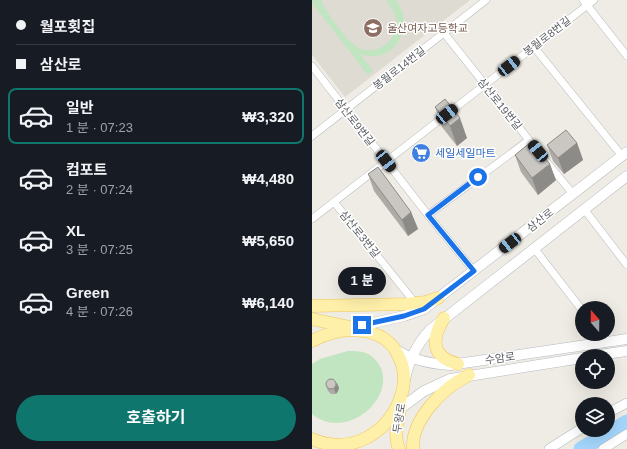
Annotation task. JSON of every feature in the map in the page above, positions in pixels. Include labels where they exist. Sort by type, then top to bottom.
[{"type":"main road","name":"삼산로","points":[[342,331],[416,313],[424,309],[624,154]]},
{"type":"main road","name":"삼산로","points":[[404,386],[412,357],[424,336],[444,318],[627,176]]},
{"type":"main road","points":[[312,306],[416,304],[438,298]]},
{"type":"main road","points":[[444,318],[436,334],[436,346],[438,352],[445,360],[458,364]]},
{"type":"main road","points":[[312,319],[354,327],[374,333],[384,338],[395,349],[404,368],[404,386],[398,404],[388,419],[376,432],[367,438],[357,442],[336,445]]},
{"type":"main road","points":[[312,341],[342,331],[363,331],[374,333]]},
{"type":"main road","name":"수암로","points":[[615,338],[627,338]]},
{"type":"main road","name":"수암로","points":[[395,349],[412,357],[428,362],[458,364],[586,341]]},
{"type":"main road","points":[[615,353],[627,351]]},
{"type":"main road","name":"수암로","points":[[388,419],[400,408],[432,386],[450,379],[575,359]]},
{"type":"main road","points":[[413,449],[413,439],[416,430],[426,412],[449,387],[469,375]]},
{"type":"main road","name":"두왕로","points":[[399,449],[396,437],[397,419],[404,386]]},
{"type":"main road","points":[[312,439],[324,443],[359,449]]},
{"type":"street","name":"봉월로14번길","points":[[312,136],[486,0]]},
{"type":"street","name":"봉월로8번길","points":[[312,219],[534,46],[585,2],[594,0]]},
{"type":"street","points":[[585,2],[627,56]]},
{"type":"street","name":"삼산로19번길","points":[[444,33],[484,85],[573,194]]},
{"type":"street","points":[[534,46],[624,154]]},
{"type":"street","name":"삼산로9번길","points":[[312,66],[428,215],[474,271]]},
{"type":"street","points":[[428,215],[529,140]]},
{"type":"street","name":"삼산로3번길","points":[[334,202],[416,304]]},
{"type":"street","points":[[584,210],[627,265]]},
{"type":"street","points":[[534,248],[575,301]]},
{"type":"street","points":[[615,409],[627,403]]},
{"type":"street","points":[[549,449],[575,432]]},
{"type":"street","points":[[603,449],[627,434]]},
{"type":"shaded area","name":"울산여자고등학교","points":[[312,0],[470,0],[345,97],[312,55]]},
{"type":"green space","points":[[312,0],[321,0],[344,35],[361,49],[374,50],[380,48],[394,35],[397,22],[396,16],[386,0],[396,0],[402,11],[404,22],[403,33],[391,50],[382,55],[372,56],[360,54],[373,71],[368,75],[312,3]]},
{"type":"green space","points":[[348,351],[359,351],[366,353],[376,360],[383,376],[382,389],[376,401],[366,411],[354,419],[340,423],[326,421],[312,414],[312,364],[320,359]]},
{"type":"building","points":[[445,99],[460,118],[450,126],[435,107]]},
{"type":"building","points":[[566,130],[577,143],[558,158],[547,145]]},
{"type":"building","points":[[531,142],[550,164],[532,178],[515,155]]},
{"type":"building","points":[[378,167],[411,212],[402,220],[368,174]]},
{"type":"building","points":[[329,379],[333,379],[335,380],[335,388],[329,389],[326,386],[326,382]]},
{"type":"waterway","points":[[581,449],[627,422]]},
{"type":"place","name":"울산여자고등학교","points":[[373,28]]},
{"type":"place","name":"세일세일마트","points":[[421,153]]},
{"type":"route","points":[[362,325],[416,313],[424,309],[474,271],[428,215],[478,177]]}]
